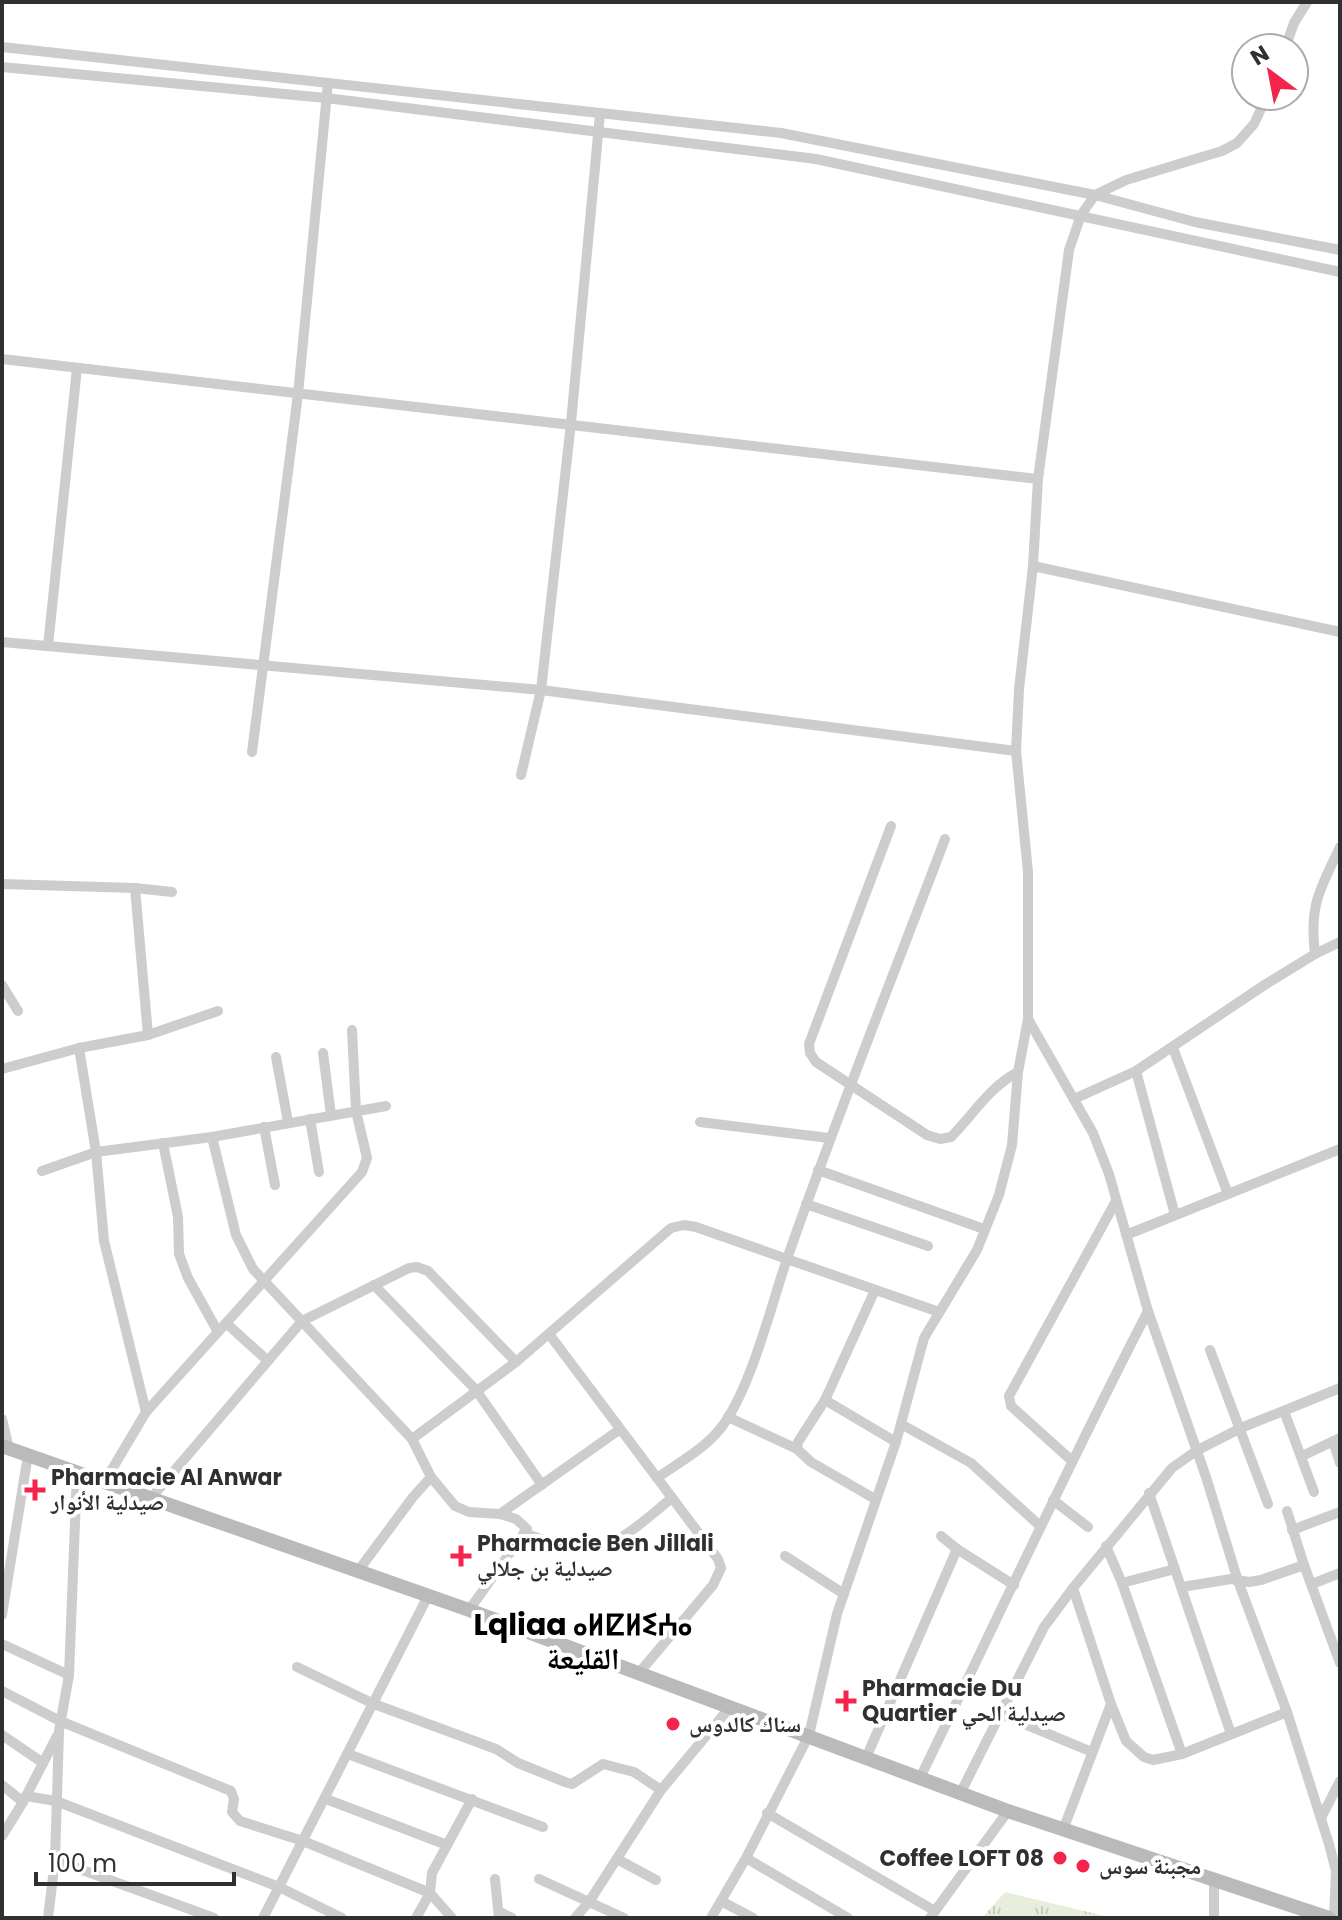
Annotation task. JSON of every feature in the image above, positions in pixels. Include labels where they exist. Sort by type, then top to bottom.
[{"type":"main road","points":[[5,1448],[469,1610],[1008,1811],[1332,1918]]},
{"type":"street","points":[[1291,32],[1307,2]]},
{"type":"street","points":[[2,47],[781,133],[1095,195],[1195,222],[1340,250]]},
{"type":"street","points":[[2,67],[326,98],[816,159],[1340,272]]},
{"type":"street","points":[[252,752],[298,394],[328,83]]},
{"type":"street","points":[[711,1918],[746,1858],[809,1735],[844,1594],[896,1442],[924,1338],[973,1258],[999,1195],[1010,1157],[1018,1072],[1028,1019],[1028,872],[1016,751],[1019,689],[1033,566],[1038,479],[1069,250],[1081,215],[1095,195],[1126,180],[1222,151],[1237,143],[1254,124],[1260,112]]},
{"type":"street","points":[[521,775],[541,690],[571,423],[600,114]]},
{"type":"street","points":[[2,359],[1038,479]]},
{"type":"street","points":[[48,646],[77,368]]},
{"type":"street","points":[[1033,566],[1340,632]]},
{"type":"street","points":[[2,642],[541,690],[1016,751]]},
{"type":"street","points":[[891,826],[809,1044],[810,1053],[816,1062],[927,1135],[940,1139],[951,1137],[991,1090],[1018,1072]]},
{"type":"street","points":[[657,1478],[708,1442],[728,1417],[744,1385],[829,1138],[945,839]]},
{"type":"street","points":[[1315,954],[1311,918],[1340,847]]},
{"type":"street","points":[[2,884],[172,892]]},
{"type":"street","points":[[135,888],[148,1035]]},
{"type":"street","points":[[1074,1099],[1136,1071],[1315,954],[1340,942]]},
{"type":"street","points":[[2,985],[18,1011]]},
{"type":"street","points":[[2,1069],[79,1048],[148,1035],[218,1011]]},
{"type":"street","points":[[1028,1019],[1093,1133],[1116,1201],[1148,1311],[1238,1581],[1287,1712],[1338,1870],[1332,1918]]},
{"type":"street","points":[[105,1481],[146,1412],[362,1172],[367,1158],[356,1111],[352,1030]]},
{"type":"street","points":[[79,1048],[96,1152],[104,1241],[146,1412]]},
{"type":"street","points":[[1173,1048],[1228,1194]]},
{"type":"street","points":[[323,1053],[331,1115]]},
{"type":"street","points":[[276,1057],[288,1122]]},
{"type":"street","points":[[1136,1071],[1175,1215]]},
{"type":"street","points":[[42,1171],[96,1152],[212,1137],[386,1106]]},
{"type":"street","points":[[310,1119],[319,1172]]},
{"type":"street","points":[[700,1122],[829,1138]]},
{"type":"street","points":[[264,1127],[275,1185]]},
{"type":"street","points":[[212,1137],[236,1235],[253,1269],[412,1439],[431,1477],[455,1506],[469,1512],[500,1514],[523,1523],[527,1529],[469,1610]]},
{"type":"street","points":[[163,1143],[178,1217],[179,1254],[188,1278],[218,1332]]},
{"type":"street","points":[[1126,1235],[1340,1149]]},
{"type":"street","points":[[818,1170],[984,1229]]},
{"type":"street","points":[[1071,1460],[1011,1406],[1009,1396],[1116,1201]]},
{"type":"street","points":[[806,1204],[928,1246]]},
{"type":"street","points":[[412,1439],[516,1362],[671,1228],[684,1225],[696,1227],[939,1312]]},
{"type":"street","points":[[152,1497],[302,1321],[409,1268],[428,1271],[516,1362]]},
{"type":"street","points":[[374,1285],[476,1390],[542,1485]]},
{"type":"street","points":[[797,1449],[798,1442],[825,1400],[875,1290]]},
{"type":"street","points":[[920,1778],[1071,1460],[1148,1311]]},
{"type":"street","points":[[226,1323],[268,1361]]},
{"type":"street","points":[[549,1334],[718,1559],[721,1568],[713,1585],[639,1673]]},
{"type":"street","points":[[1210,1350],[1268,1504]]},
{"type":"street","points":[[961,1792],[998,1713],[1044,1627],[1106,1546],[1172,1468],[1196,1451],[1241,1428],[1340,1388]]},
{"type":"street","points":[[825,1400],[896,1442]]},
{"type":"street","points":[[1284,1411],[1314,1492]]},
{"type":"street","points":[[728,1417],[797,1449],[811,1462],[875,1499]]},
{"type":"street","points":[[2,1419],[5,1448]]},
{"type":"street","points":[[901,1424],[964,1457],[1040,1526]]},
{"type":"street","points":[[500,1514],[619,1430]]},
{"type":"street","points":[[1302,1456],[1336,1440],[1340,1463]]},
{"type":"street","points":[[2,1615],[28,1455]]},
{"type":"street","points":[[48,1918],[55,1860],[60,1726],[69,1675],[77,1472]]},
{"type":"street","points":[[358,1571],[431,1477]]},
{"type":"street","points":[[1149,1493],[1231,1734]]},
{"type":"street","points":[[524,1533],[577,1549],[602,1548],[672,1498]]},
{"type":"street","points":[[1053,1500],[1088,1527]]},
{"type":"street","points":[[1287,1511],[1340,1663]]},
{"type":"street","points":[[1292,1530],[1340,1512]]},
{"type":"street","points":[[941,1536],[1014,1585]]},
{"type":"street","points":[[1106,1546],[1182,1754]]},
{"type":"street","points":[[866,1758],[957,1549]]},
{"type":"street","points":[[785,1556],[844,1594]]},
{"type":"street","points":[[1182,1587],[1231,1579],[1261,1580],[1304,1565]]},
{"type":"street","points":[[1122,1583],[1175,1569]]},
{"type":"street","points":[[1312,1584],[1340,1573]]},
{"type":"street","points":[[1073,1588],[1111,1704],[1126,1741],[1136,1752],[1153,1760],[1182,1754],[1287,1712]]},
{"type":"street","points":[[263,1918],[428,1596]]},
{"type":"street","points":[[2,1644],[69,1675]]},
{"type":"street","points":[[297,1667],[374,1704],[496,1749],[518,1763],[572,1784],[603,1764],[634,1772],[661,1790]]},
{"type":"street","points":[[2,1691],[60,1726],[231,1791],[234,1799],[232,1812],[240,1821],[303,1841],[430,1893],[452,1918]]},
{"type":"street","points":[[1063,1830],[1111,1704]]},
{"type":"street","points":[[575,1918],[589,1902],[661,1790],[731,1706]]},
{"type":"street","points":[[998,1713],[1092,1752]]},
{"type":"street","points":[[2,1836],[25,1799],[60,1726]]},
{"type":"street","points":[[2,1735],[43,1763]]},
{"type":"street","points":[[348,1754],[543,1827]]},
{"type":"street","points":[[1321,1818],[1340,1781]]},
{"type":"street","points":[[2,1785],[25,1799],[56,1801],[279,1887],[342,1918]]},
{"type":"street","points":[[326,1799],[447,1845]]},
{"type":"street","points":[[416,1918],[430,1893],[432,1873],[472,1799]]},
{"type":"street","points":[[767,1813],[932,1915],[1008,1811]]},
{"type":"street","points":[[746,1858],[848,1918]]},
{"type":"street","points":[[617,1859],[656,1880]]},
{"type":"street","points":[[55,1860],[214,1918]]},
{"type":"street","points":[[495,1879],[500,1915],[512,1918]]},
{"type":"street","points":[[539,1879],[624,1918]]},
{"type":"street","points":[[1214,1879],[1214,1918]]},
{"type":"street","points":[[721,1901],[753,1918]]},
{"type":"street","points":[[175,1918],[180,1905]]},
{"type":"green space","points":[[1005,1892],[1113,1918],[982,1918]]},
{"type":"place","name":"Pharmacie Al Anwar صيدلية الأنوار","points":[[35,1490]]},
{"type":"place","name":"Pharmacie Ben Jillali صيدلية بن جلالي","points":[[461,1556]]},
{"type":"place","name":"Pharmacie Du Quartier صيدلية الحي","points":[[846,1701]]},
{"type":"place","name":"سناك كالدوس","points":[[673,1724]]},
{"type":"place","name":"Coffee LOFT 08","points":[[1060,1858]]},
{"type":"place","name":"مجبنة سوس","points":[[1083,1866]]},
{"type":"district","name":"Lqliaa ⴰⵍⵇⵍⵉⵄⴰ القليعة","points":[[583,1642]]}]
